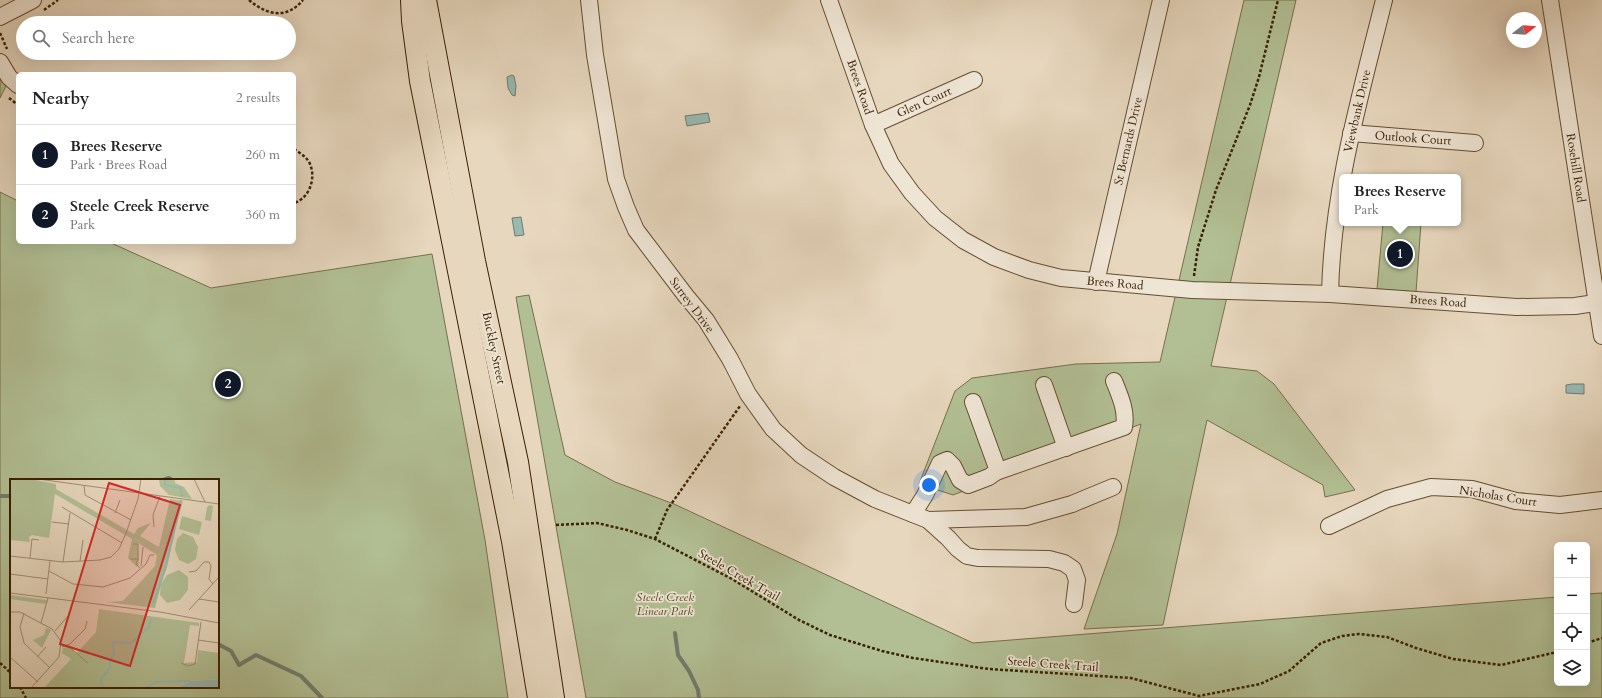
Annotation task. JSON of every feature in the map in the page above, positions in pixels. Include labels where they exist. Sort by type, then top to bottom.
[{"type":"main road","name":"Buckley Street","points":[[411,0],[412,21],[420,81],[512,542],[538,698]]},
{"type":"main road","name":"Buckley Street","points":[[426,0],[475,261],[518,462],[554,698]]},
{"type":"street","points":[[0,17],[34,0]]},
{"type":"street","name":"Surrey Drive","points":[[589,0],[595,55],[616,179],[636,230],[706,320],[730,359],[748,394],[772,429],[801,455],[834,477],[875,499],[921,517]]},
{"type":"street","name":"Brees Road","points":[[829,0],[873,125],[891,164],[912,193],[935,218],[963,240],[994,257],[1029,270],[1061,278],[1192,290],[1330,294],[1517,307],[1555,306],[1573,299],[1599,298]]},
{"type":"street","name":"St Bernards Drive","points":[[1096,282],[1161,0]]},
{"type":"street","name":"Viewbank Drive","points":[[1342,174],[1384,0]]},
{"type":"street","name":"Rosehill Road","points":[[1550,0],[1599,298],[1602,336]]},
{"type":"street","points":[[0,62],[9,83]]},
{"type":"street","name":"Glen Court","points":[[873,125],[974,80]]},
{"type":"street","name":"Outlook Court","points":[[1351,133],[1475,142]]},
{"type":"street","name":"Viewbank Drive","points":[[1330,294],[1331,258],[1339,192]]},
{"type":"street","points":[[921,517],[925,495],[940,462],[947,460],[953,466],[960,480],[968,485],[989,477],[996,472],[1124,427],[1125,421],[1123,405],[1114,381]]},
{"type":"street","points":[[1044,385],[1066,448]]},
{"type":"street","points":[[973,402],[997,468],[996,472]]},
{"type":"street","points":[[921,517],[1026,517],[1072,504],[1113,487]]},
{"type":"street","name":"Nicholas Court","points":[[1329,526],[1387,499],[1431,487],[1472,489],[1516,501],[1560,505],[1602,500]]},
{"type":"street","points":[[921,517],[948,538],[967,556],[978,558],[1049,559],[1064,563],[1073,569],[1077,580],[1074,604]]},
{"type":"path","points":[[249,0],[269,13],[282,13],[294,8],[303,0]]},
{"type":"path","points":[[1192,290],[1198,247],[1216,190],[1250,105],[1259,77],[1278,0]]},
{"type":"path","points":[[296,150],[310,162],[313,174],[312,184],[307,194],[296,202]]},
{"type":"path","points":[[655,539],[667,510],[748,394]]},
{"type":"path","name":"Steele Creek Trail","points":[[556,525],[597,523],[655,539],[732,579],[799,620],[830,635],[882,651],[913,658],[989,669],[1131,678],[1199,696],[1260,684],[1289,671],[1321,643],[1342,636],[1359,634],[1387,637],[1416,648],[1453,659],[1501,665],[1554,653]]},
{"type":"path","points":[[1590,642],[1602,638]]},
{"type":"path","points":[[0,664],[10,672]]},
{"type":"path","points":[[21,688],[26,698]]},
{"type":"green space","points":[[1244,0],[1296,0],[1211,366],[1257,371],[1274,384],[1355,490],[1325,497],[1323,485],[1207,420],[1163,625],[1084,629],[1117,534],[1141,424],[953,495],[919,484],[955,391],[972,378],[1076,364],[1160,362]]},
{"type":"green space","points":[[0,72],[7,84],[0,98]]},
{"type":"green space","points":[[0,192],[16,200],[16,244],[113,244],[211,288],[432,254],[485,540],[508,698],[0,698]]},
{"type":"green space","points":[[1383,226],[1421,226],[1416,292],[1377,289]]},
{"type":"green space","name":"Steele Creek Linear Park","points":[[529,295],[565,455],[615,482],[674,504],[973,643],[1554,597],[1554,686],[1590,686],[1590,594],[1602,593],[1602,698],[586,698],[516,297]]},
{"type":"water","points":[[512,75],[514,76],[516,86],[515,96],[512,95],[508,88],[507,77]]},
{"type":"water","points":[[708,113],[710,122],[687,126],[685,116]]},
{"type":"water","points":[[521,217],[524,235],[515,236],[512,218]]},
{"type":"water","points":[[1584,384],[1584,394],[1566,393],[1566,385]]},
{"type":"waterway","points":[[166,479],[170,479]]},
{"type":"waterway","points":[[0,496],[10,496]]},
{"type":"waterway","points":[[675,633],[678,655],[689,671],[698,690],[699,698]]},
{"type":"waterway","points":[[219,645],[231,651],[239,665],[256,655],[301,676],[322,698]]},
{"type":"place","name":"Brees Reserve","points":[[1400,254]]},
{"type":"place","name":"Steele Creek Reserve","points":[[228,384]]}]
